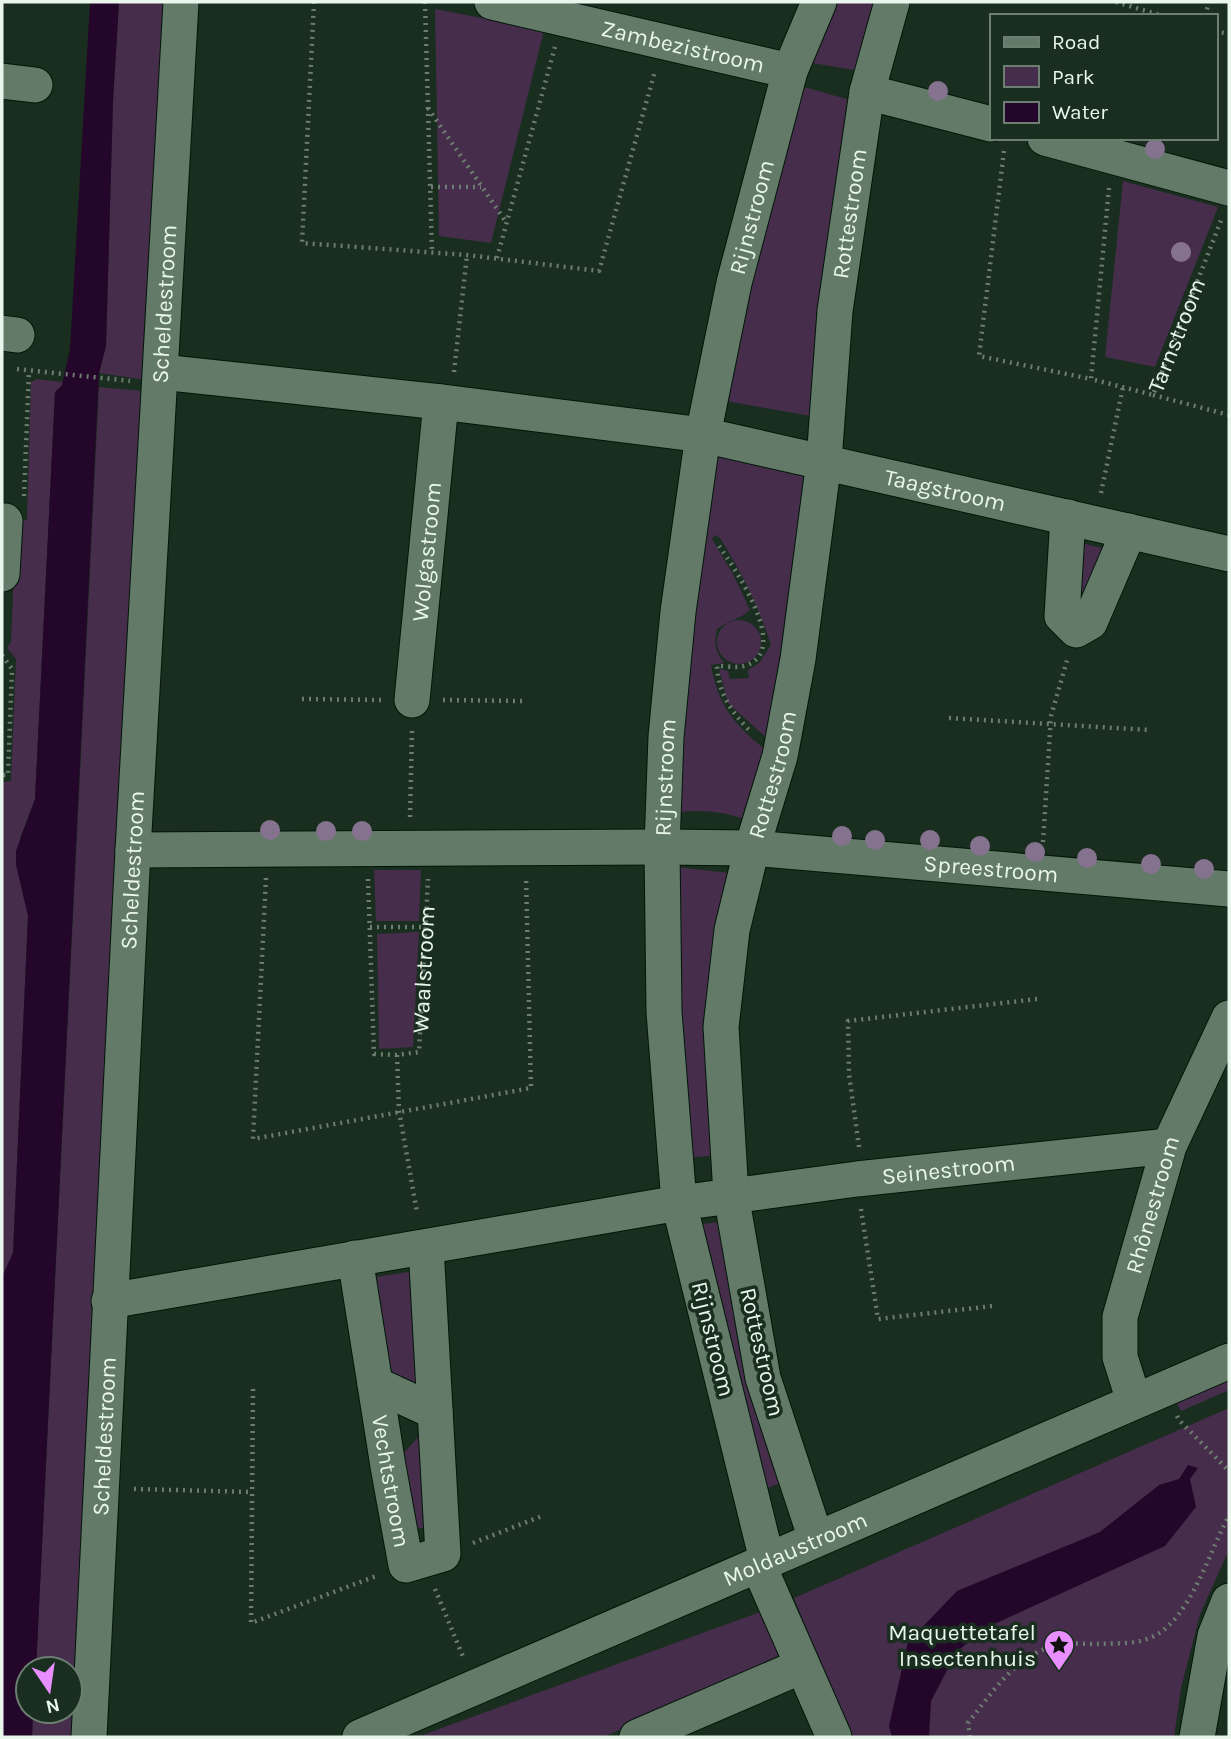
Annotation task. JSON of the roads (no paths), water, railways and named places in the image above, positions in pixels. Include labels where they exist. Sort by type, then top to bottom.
[{"type":"street","name":"Scheldestroom","points":[[89,1737],[109,1301],[181,2]]},
{"type":"street","name":"Zambezistroom","points":[[492,2],[790,71]]},
{"type":"street","name":"Rijnstroom","points":[[819,2],[790,71],[734,283],[702,435],[677,626],[666,737],[662,846],[664,1012],[679,1202],[763,1562],[802,1666],[834,1737]]},
{"type":"street","name":"Rottestroom","points":[[816,1539],[763,1378],[731,1195],[721,1027],[733,930],[752,848],[780,756],[798,659],[824,461],[835,311],[867,92],[892,2]]},
{"type":"street","points":[[867,92],[990,124]]},
{"type":"street","points":[[1053,140],[1112,155],[1227,201]]},
{"type":"street","points":[[161,372],[446,403],[702,435]]},
{"type":"street","name":"Wolgastroom","points":[[412,700],[446,403]]},
{"type":"street","name":"Taagstroom","points":[[702,435],[1229,554]]},
{"type":"street","points":[[1081,520],[1062,616],[1076,630],[1090,622],[1129,531]]},
{"type":"street","points":[[2,575],[3,521]]},
{"type":"street","points":[[133,850],[662,846]]},
{"type":"street","name":"Spreestroom","points":[[662,846],[752,848],[1229,889]]},
{"type":"street","name":"Rhônestroom","points":[[1134,1401],[1119,1357],[1120,1317],[1169,1146],[1229,1018]]},
{"type":"street","name":"Seinestroom","points":[[679,1202],[860,1179],[1169,1146]]},
{"type":"street","points":[[109,1301],[679,1202]]},
{"type":"street","name":"Vechtstroom","points":[[355,1258],[375,1384],[424,1559],[435,1412],[426,1247]]},
{"type":"street","name":"Moldaustroom","points":[[360,1737],[1229,1360]]},
{"type":"street","name":"Vechtstroom","points":[[375,1384],[435,1412]]},
{"type":"street","points":[[1197,1737],[1215,1636],[1229,1601]]},
{"type":"street","points":[[638,1737],[802,1666]]},
{"type":"water","points":[[90,2],[119,2],[113,101],[106,346],[99,373],[37,1655],[14,1655],[14,1725],[32,1725],[32,1737],[2,1737],[2,1277],[13,1253],[28,916],[16,865],[16,851],[35,799],[55,392],[62,385],[70,349]]},
{"type":"water","points":[[1188,1465],[1198,1468],[1190,1479],[1196,1507],[1165,1546],[992,1625],[957,1651],[931,1701],[929,1737],[892,1737],[889,1726],[908,1642],[957,1591],[1100,1532],[1159,1485],[1179,1479]]},
{"type":"place","name":"Maquettetafel Insectenhuis","points":[[1059,1672]]}]
